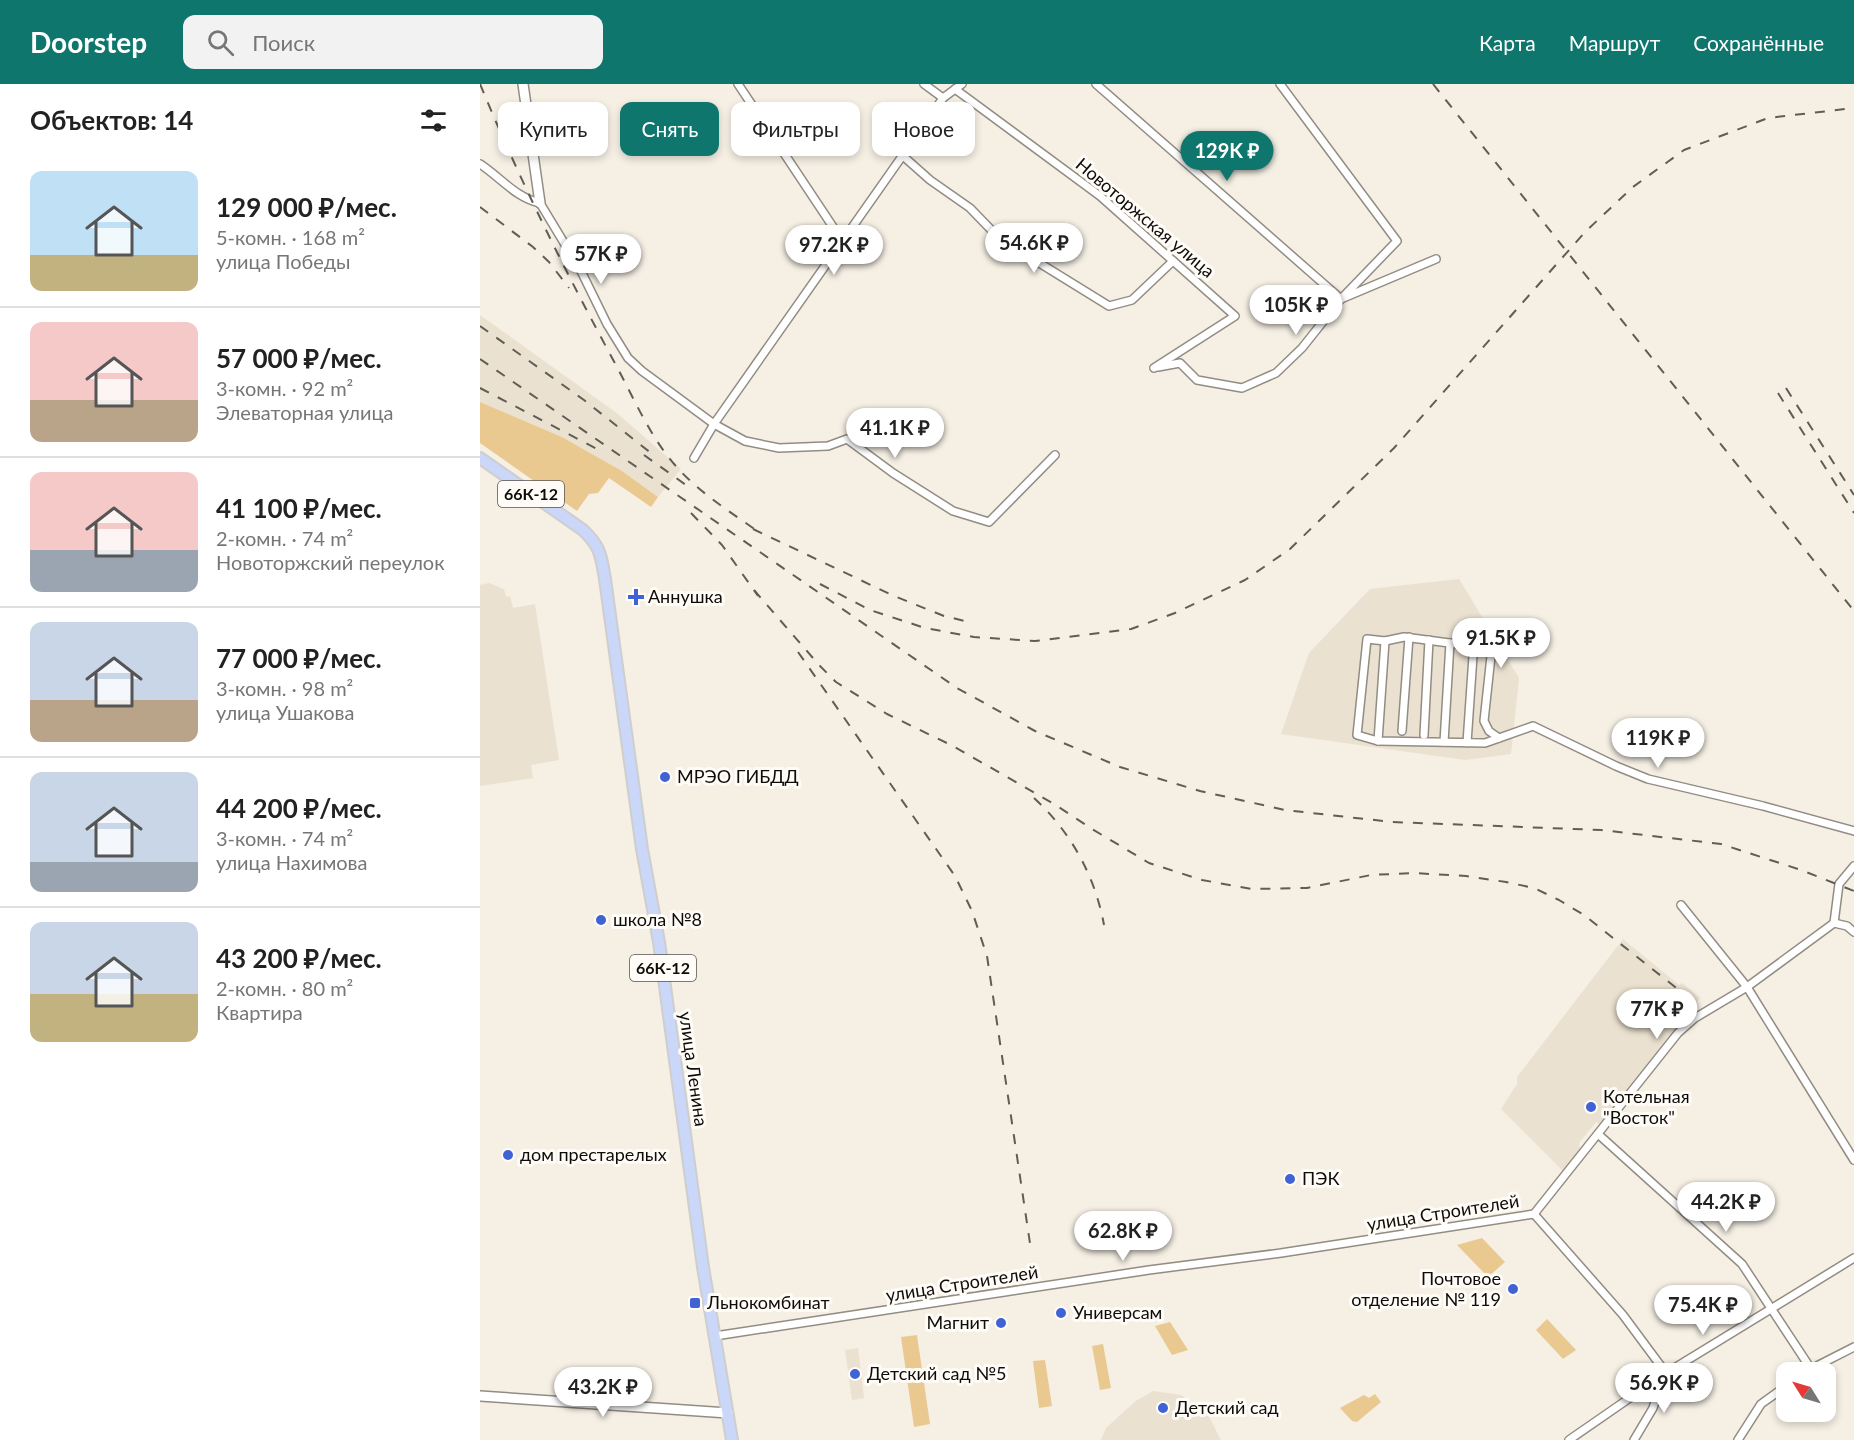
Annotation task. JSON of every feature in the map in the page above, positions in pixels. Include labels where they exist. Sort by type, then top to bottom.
[{"type":"main road","name":"улица Ленина","points":[[480,458],[583,530],[595,541],[600,553],[642,849],[659,942],[704,1267],[732,1440]]},
{"type":"street","points":[[523,84],[540,203],[581,271],[607,324],[628,358],[714,424],[745,441],[779,448],[828,446],[847,439],[893,473],[953,511],[989,522],[1055,455]]},
{"type":"street","points":[[738,84],[843,242]]},
{"type":"street","points":[[924,84],[943,98]]},
{"type":"street","points":[[940,102],[962,84]]},
{"type":"street","points":[[1096,84],[1341,299]]},
{"type":"street","points":[[1280,84],[1397,241],[1341,299]]},
{"type":"street","name":"Новоторжская улица","points":[[955,89],[1100,196],[1235,316],[1154,368],[1180,363],[1197,380],[1242,388],[1276,373],[1302,348],[1341,299]]},
{"type":"street","points":[[694,458],[714,424],[903,156],[930,180],[970,208],[999,238],[1109,306],[1132,300],[1173,261]]},
{"type":"street","points":[[480,164],[493,172],[521,197],[540,203]]},
{"type":"street","points":[[1341,299],[1436,259]]},
{"type":"street","points":[[1402,731],[1409,637]]},
{"type":"street","points":[[1499,738],[1489,731],[1484,722],[1491,647],[1487,644],[1472,646],[1409,637],[1385,641],[1367,639],[1358,735],[1378,741],[1485,743],[1533,726],[1648,779],[1763,806],[1854,831]]},
{"type":"street","points":[[1424,735],[1430,640]]},
{"type":"street","points":[[1378,741],[1385,641]]},
{"type":"street","points":[[1444,742],[1450,643]]},
{"type":"street","points":[[1467,743],[1472,646]]},
{"type":"street","points":[[1664,1374],[1623,1315],[1534,1214],[1678,1033],[1695,1018],[1747,987],[1834,923],[1839,884],[1854,866]]},
{"type":"street","points":[[1681,905],[1747,987],[1854,1160]]},
{"type":"street","points":[[1834,923],[1847,926],[1854,932]]},
{"type":"street","points":[[1598,1134],[1742,1264],[1772,1308],[1803,1362]]},
{"type":"street","name":"улица Строителей","points":[[715,1336],[1534,1214]]},
{"type":"street","points":[[1569,1440],[1664,1374],[1854,1258]]},
{"type":"street","points":[[1824,1362],[1854,1347]]},
{"type":"street","points":[[1634,1440],[1653,1408],[1664,1374]]},
{"type":"street","points":[[1738,1440],[1761,1404],[1776,1393]]},
{"type":"street","points":[[480,1396],[728,1413]]},
{"type":"shaded area","points":[[480,315],[618,414],[681,469],[658,497],[622,471],[562,437],[480,402]]},
{"type":"shaded area","points":[[480,402],[562,437],[622,471],[658,497],[651,507],[609,478],[598,493],[589,494],[577,511],[480,443]]},
{"type":"shaded area","points":[[1459,579],[1519,678],[1511,754],[1465,760],[1281,734],[1309,653],[1370,589]]},
{"type":"shaded area","points":[[489,583],[504,589],[506,597],[510,596],[513,608],[535,604],[559,760],[531,765],[533,778],[480,786],[480,585]]},
{"type":"shaded area","points":[[1623,939],[1679,985],[1682,983],[1700,998],[1601,1125],[1596,1122],[1579,1143],[1581,1153],[1565,1173],[1501,1109],[1517,1084],[1517,1077]]},
{"type":"shaded area","points":[[1482,1238],[1505,1262],[1488,1277],[1457,1245]]},
{"type":"shaded area","points":[[1547,1319],[1576,1350],[1563,1359],[1536,1330]]},
{"type":"shaded area","points":[[1170,1322],[1188,1350],[1172,1355],[1155,1326]]},
{"type":"shaded area","points":[[917,1335],[930,1424],[914,1427],[901,1337]]},
{"type":"shaded area","points":[[1103,1344],[1111,1388],[1100,1390],[1092,1346]]},
{"type":"shaded area","name":"Детский сад №5","points":[[858,1348],[864,1398],[852,1400],[845,1350]]},
{"type":"shaded area","points":[[1045,1360],[1052,1406],[1039,1408],[1033,1361]]},
{"type":"shaded area","name":"Детский сад","points":[[1153,1391],[1181,1395],[1208,1415],[1221,1440],[1101,1440],[1106,1428],[1136,1401]]},
{"type":"shaded area","points":[[1375,1394],[1381,1402],[1357,1422],[1352,1421],[1340,1408],[1364,1395],[1369,1398]]},
{"type":"railway","points":[[480,84],[511,156],[562,263],[658,443],[694,484],[760,533]]},
{"type":"railway","points":[[1433,84],[1854,611]]},
{"type":"railway","points":[[820,584],[870,610],[925,628],[974,637],[1035,641],[1131,629],[1175,613],[1245,580],[1290,549],[1394,448],[1585,232],[1633,187],[1684,150],[1768,118],[1854,108]]},
{"type":"railway","points":[[480,207],[533,247],[549,262],[569,288]]},
{"type":"railway","points":[[480,326],[584,400],[656,457]]},
{"type":"railway","points":[[480,359],[957,688],[1035,731],[1120,767],[1200,791],[1285,810],[1392,822],[1601,830],[1721,844],[1801,870],[1854,891]]},
{"type":"railway","points":[[480,388],[599,450]]},
{"type":"railway","points":[[1786,388],[1854,495]]},
{"type":"railway","points":[[1778,393],[1854,513]]},
{"type":"railway","points":[[644,455],[686,485]]},
{"type":"railway","points":[[691,513],[722,545],[758,596]]},
{"type":"railway","points":[[753,529],[894,596],[944,616],[969,622]]},
{"type":"railway","points":[[754,590],[836,682],[887,714],[953,746],[1054,804],[1149,863],[1202,880],[1252,889],[1307,888],[1371,875],[1413,873],[1466,876],[1534,888],[1584,915],[1689,998]]},
{"type":"railway","points":[[798,652],[955,876],[972,911],[987,956],[1031,1250]]},
{"type":"railway","points":[[1034,798],[1059,825],[1080,856],[1094,889],[1104,925]]},
{"type":"place","name":"Аннушка","points":[[636,597]]},
{"type":"place","name":"МРЭО ГИБДД","points":[[665,777]]},
{"type":"place","name":"школа №8","points":[[601,920]]},
{"type":"place","name":"Котельная \"Восток\"","points":[[1591,1107]]},
{"type":"place","name":"дом престарелых","points":[[508,1155]]},
{"type":"place","name":"ПЭК","points":[[1290,1179]]},
{"type":"place","name":"Почтовое отделение № 119","points":[[1513,1289]]},
{"type":"place","name":"Льнокомбинат","points":[[695,1303]]},
{"type":"place","name":"Универсам","points":[[1061,1313]]},
{"type":"place","name":"Магнит","points":[[1001,1323]]},
{"type":"place","name":"Детский сад №5","points":[[855,1374]]},
{"type":"place","name":"Детский сад","points":[[1163,1408]]}]
